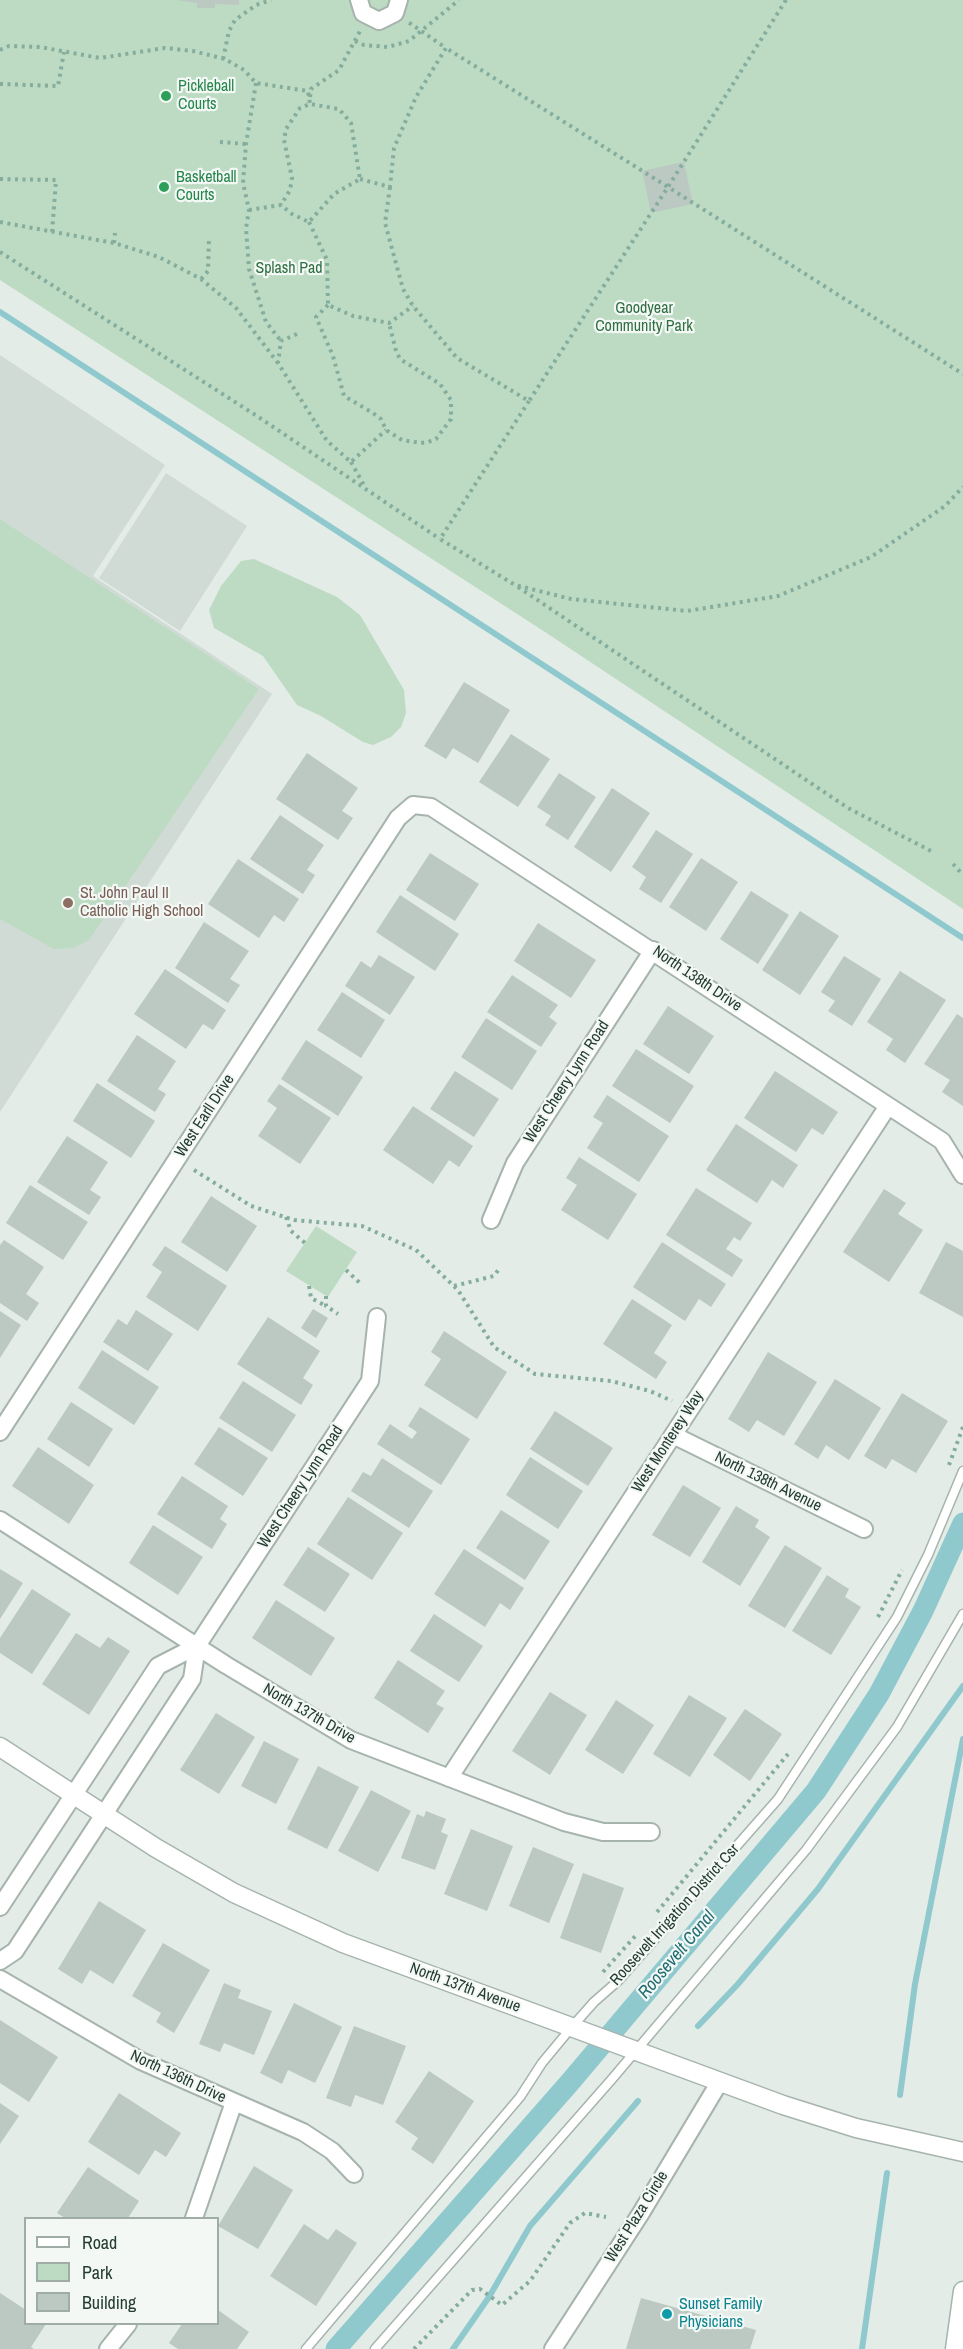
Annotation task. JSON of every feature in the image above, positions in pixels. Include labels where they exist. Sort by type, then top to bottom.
[{"type":"street","points":[[359,0],[360,7],[368,18],[385,20],[397,7]]},
{"type":"street","name":"North 138th Drive","points":[[413,805],[430,807],[653,950],[942,1141],[963,1175]]},
{"type":"street","name":"West Earll Drive","points":[[0,1432],[398,818],[413,805]]},
{"type":"street","name":"West Cheery Lynn Road","points":[[491,1220],[515,1163],[653,950]]},
{"type":"street","name":"West Monterey Way","points":[[449,1778],[888,1106]]},
{"type":"street","name":"West Cheery Lynn Road","points":[[0,1961],[15,1951],[192,1680],[196,1646],[369,1381],[377,1317]]},
{"type":"street","name":"North 138th Avenue","points":[[673,1435],[864,1529]]},
{"type":"street","name":"North 137th Drive","points":[[0,1520],[196,1646],[351,1740],[564,1822],[603,1832],[651,1832]]},
{"type":"street","name":"West Cheery Lynn Road","points":[[0,1907],[158,1666],[196,1646]]},
{"type":"street","name":"North 137th Avenue","points":[[0,1747],[104,1815],[234,1893],[343,1943],[783,2105],[873,2132],[963,2152]]},
{"type":"street","name":"North 136th Drive","points":[[0,1978],[141,2061],[318,2140],[345,2162],[354,2174]]},
{"type":"street","name":"West Plaza Circle","points":[[553,2349],[641,2213],[719,2083]]},
{"type":"street","points":[[194,2217],[234,2102]]},
{"type":"street","points":[[955,2349],[963,2291]]},
{"type":"street","points":[[108,2349],[127,2325]]},
{"type":"lane","name":"Roosevelt Irrigation District Csr","points":[[306,2349],[520,2097],[542,2063],[575,2029],[594,2002],[618,1981],[778,1799],[897,1617],[928,1555],[963,1471]]},
{"type":"lane","points":[[375,2349],[629,2049],[806,1850],[897,1727],[963,1614]]},
{"type":"path","points":[[223,59],[229,31],[236,20],[256,5],[271,0]]},
{"type":"path","points":[[355,41],[364,45],[388,46],[409,41],[459,0]]},
{"type":"path","points":[[440,539],[786,0]]},
{"type":"path","points":[[397,7],[421,31],[446,48],[963,374]]},
{"type":"path","points":[[310,104],[311,89],[339,70],[368,18]]},
{"type":"path","points":[[0,50],[9,46],[40,47],[100,58],[165,48],[194,51],[223,59],[244,70],[256,84],[308,91],[310,104]]},
{"type":"path","points":[[446,48],[416,97],[394,148],[385,223],[403,289],[413,306],[457,358],[529,401]]},
{"type":"path","points":[[0,84],[58,86],[64,52]]},
{"type":"path","points":[[256,84],[246,144],[243,183],[249,210],[246,228],[249,269],[266,322],[281,341],[278,363]]},
{"type":"path","points":[[281,205],[290,190],[292,178],[284,140],[286,129],[300,108],[310,104],[339,109],[351,123],[360,179]]},
{"type":"path","points":[[220,141],[246,144]]},
{"type":"path","points":[[0,179],[56,180],[52,233]]},
{"type":"path","points":[[309,222],[334,194],[360,179],[390,187]]},
{"type":"path","points":[[249,210],[281,205],[292,214],[309,222],[327,260],[328,305],[316,317],[333,356],[344,396],[381,419],[386,430],[402,440],[422,444],[444,430],[453,409],[451,400],[440,384],[400,359],[389,322]]},
{"type":"path","points":[[0,222],[114,243],[159,257],[201,279],[236,308],[278,363],[327,441],[351,462],[368,491]]},
{"type":"path","points":[[114,243],[115,233]]},
{"type":"path","points":[[201,279],[208,271],[209,237]]},
{"type":"path","points":[[0,252],[257,416],[440,539],[515,585],[848,808],[933,852]]},
{"type":"path","points":[[328,305],[353,316],[389,322],[413,306]]},
{"type":"path","points":[[281,341],[297,334]]},
{"type":"path","points":[[351,462],[386,430]]},
{"type":"path","points":[[515,585],[571,599],[687,611],[778,596],[871,557],[945,506],[963,487]]},
{"type":"path","points":[[953,864],[963,875]]},
{"type":"path","points":[[194,1170],[251,1206],[311,1222],[362,1226],[416,1250],[454,1286],[494,1347],[535,1374],[627,1384],[672,1401]]},
{"type":"path","points":[[285,1216],[291,1232],[305,1243]]},
{"type":"path","points":[[454,1286],[494,1276],[499,1269]]},
{"type":"path","points":[[345,1270],[361,1284]]},
{"type":"path","points":[[309,1286],[311,1298],[338,1314]]},
{"type":"path","points":[[326,1296],[326,1306]]},
{"type":"path","points":[[945,1474],[963,1427]]},
{"type":"path","points":[[874,1624],[904,1567]]},
{"type":"path","points":[[653,1916],[751,1800],[793,1746]]},
{"type":"path","points":[[602,1974],[646,1924]]},
{"type":"path","points":[[414,2349],[472,2290],[480,2289],[502,2306],[530,2281],[570,2223],[585,2213],[606,2217]]},
{"type":"shaded area","name":"St. John Paul II Catholic High School","points":[[0,355],[165,465],[93,576],[272,694],[0,1112]]},
{"type":"shaded area","points":[[166,473],[247,526],[180,631],[99,578]]},
{"type":"green space","name":"Goodyear Community Park","points":[[0,0],[963,0],[963,909],[545,632],[0,280]]},
{"type":"green space","name":"St. John Paul II Catholic High School","points":[[0,519],[259,689],[89,940],[73,948],[54,949],[0,919]]},
{"type":"green space","points":[[254,559],[337,597],[360,615],[404,690],[406,713],[401,727],[391,737],[373,745],[363,742],[321,716],[297,705],[263,656],[214,628],[209,610],[221,586],[241,561]]},
{"type":"green space","points":[[316,1226],[357,1252],[328,1297],[286,1271]]},
{"type":"building","points":[[176,0],[239,0],[239,5],[215,4],[215,8],[197,8],[197,3]]},
{"type":"building","points":[[684,162],[693,204],[651,213],[642,171]]},
{"type":"building","points":[[464,682],[510,710],[478,763],[453,748],[446,759],[424,746]]},
{"type":"building","points":[[511,734],[550,759],[518,807],[479,782]]},
{"type":"building","points":[[307,753],[358,788],[342,811],[353,818],[338,840],[276,799]]},
{"type":"building","points":[[559,773],[596,797],[568,840],[545,825],[551,816],[537,807]]},
{"type":"building","points":[[612,788],[650,813],[611,872],[574,847]]},
{"type":"building","points":[[280,815],[324,845],[307,870],[315,875],[303,894],[250,859]]},
{"type":"building","points":[[656,830],[693,854],[661,903],[639,889],[646,877],[632,867]]},
{"type":"building","points":[[430,853],[479,884],[455,921],[406,890]]},
{"type":"building","points":[[701,858],[738,882],[706,931],[669,907]]},
{"type":"building","points":[[238,859],[299,899],[284,922],[274,915],[259,938],[208,904]]},
{"type":"building","points":[[751,891],[789,915],[758,964],[720,939]]},
{"type":"building","points":[[400,895],[459,934],[435,971],[376,932]]},
{"type":"building","points":[[800,911],[839,936],[800,995],[762,970]]},
{"type":"building","points":[[204,922],[249,951],[230,979],[240,985],[228,1003],[175,968]]},
{"type":"building","points":[[538,923],[596,960],[571,998],[514,961]]},
{"type":"building","points":[[379,955],[415,977],[390,1015],[345,986],[361,961],[371,968]]},
{"type":"building","points":[[844,956],[881,979],[852,1026],[828,1011],[835,1001],[821,992]]},
{"type":"building","points":[[165,969],[226,1010],[213,1030],[203,1024],[186,1049],[134,1014]]},
{"type":"building","points":[[900,971],[946,1000],[905,1063],[886,1050],[893,1039],[867,1022]]},
{"type":"building","points":[[512,975],[558,1005],[549,1017],[557,1023],[541,1047],[487,1012]]},
{"type":"building","points":[[342,992],[385,1020],[361,1058],[317,1030]]},
{"type":"building","points":[[668,1006],[714,1036],[689,1074],[643,1044]]},
{"type":"building","points":[[957,1014],[963,1018],[963,1106],[942,1092],[950,1080],[924,1064]]},
{"type":"building","points":[[486,1018],[537,1051],[512,1090],[461,1057]]},
{"type":"building","points":[[137,1035],[176,1061],[158,1089],[166,1094],[155,1112],[107,1081]]},
{"type":"building","points":[[306,1040],[363,1077],[338,1116],[281,1079]]},
{"type":"building","points":[[636,1049],[694,1086],[670,1123],[612,1086]]},
{"type":"building","points":[[455,1071],[499,1099],[474,1137],[430,1109]]},
{"type":"building","points":[[775,1071],[838,1112],[823,1135],[812,1128],[796,1152],[744,1118]]},
{"type":"building","points":[[97,1083],[155,1121],[131,1158],[73,1121]]},
{"type":"building","points":[[279,1084],[331,1118],[300,1164],[258,1136],[277,1108],[267,1101]]},
{"type":"building","points":[[607,1095],[669,1136],[639,1182],[587,1148],[603,1123],[593,1117]]},
{"type":"building","points":[[413,1106],[473,1146],[459,1167],[449,1160],[433,1184],[383,1150]]},
{"type":"building","points":[[736,1124],[798,1165],[783,1188],[772,1180],[757,1203],[706,1170]]},
{"type":"building","points":[[67,1136],[108,1162],[90,1190],[101,1197],[89,1215],[37,1182]]},
{"type":"building","points":[[579,1157],[637,1194],[608,1240],[561,1210],[577,1185],[566,1178]]},
{"type":"building","points":[[30,1185],[88,1222],[63,1260],[6,1223]]},
{"type":"building","points":[[696,1188],[752,1223],[740,1241],[734,1237],[726,1249],[743,1260],[732,1277],[666,1235]]},
{"type":"building","points":[[884,1189],[906,1203],[898,1214],[923,1230],[889,1282],[843,1252]]},
{"type":"building","points":[[211,1196],[257,1226],[227,1272],[181,1242]]},
{"type":"building","points":[[4,1240],[44,1267],[26,1294],[39,1303],[27,1321],[0,1303],[0,1245]]},
{"type":"building","points":[[662,1242],[726,1284],[711,1307],[699,1299],[685,1321],[633,1287]]},
{"type":"building","points":[[946,1242],[963,1251],[963,1317],[919,1293]]},
{"type":"building","points":[[165,1246],[227,1286],[198,1331],[146,1297],[162,1272],[152,1265]]},
{"type":"building","points":[[632,1299],[672,1325],[654,1353],[667,1362],[656,1379],[603,1344]]},
{"type":"building","points":[[313,1309],[328,1318],[316,1338],[301,1328]]},
{"type":"building","points":[[136,1310],[173,1334],[148,1371],[103,1342],[118,1319],[127,1325]]},
{"type":"building","points":[[0,1311],[21,1325],[0,1358]]},
{"type":"building","points":[[268,1317],[320,1351],[303,1378],[313,1385],[301,1405],[237,1364]]},
{"type":"building","points":[[444,1331],[507,1372],[477,1419],[424,1385],[441,1359],[431,1352]]},
{"type":"building","points":[[102,1350],[159,1387],[134,1425],[78,1388]]},
{"type":"building","points":[[768,1352],[817,1382],[784,1436],[757,1420],[749,1432],[728,1419]]},
{"type":"building","points":[[835,1379],[881,1408],[849,1460],[826,1445],[818,1459],[794,1444]]},
{"type":"building","points":[[243,1381],[296,1415],[272,1452],[219,1418]]},
{"type":"building","points":[[902,1393],[948,1421],[916,1473],[892,1459],[886,1469],[864,1456]]},
{"type":"building","points":[[71,1402],[113,1429],[89,1467],[47,1439]]},
{"type":"building","points":[[420,1407],[470,1439],[441,1485],[377,1444],[390,1424],[412,1439],[417,1432],[408,1426]]},
{"type":"building","points":[[555,1411],[613,1448],[588,1486],[530,1449]]},
{"type":"building","points":[[219,1427],[268,1458],[243,1496],[194,1464]]},
{"type":"building","points":[[38,1447],[94,1485],[69,1524],[12,1486]]},
{"type":"building","points":[[530,1457],[583,1491],[558,1529],[506,1495]]},
{"type":"building","points":[[382,1458],[433,1491],[409,1528],[351,1491],[363,1472],[371,1476]]},
{"type":"building","points":[[182,1476],[228,1506],[220,1519],[227,1524],[212,1549],[157,1514]]},
{"type":"building","points":[[683,1485],[721,1508],[690,1557],[652,1535]]},
{"type":"building","points":[[348,1497],[403,1533],[372,1580],[317,1544]]},
{"type":"building","points":[[736,1506],[759,1520],[755,1527],[770,1537],[740,1586],[702,1562]]},
{"type":"building","points":[[501,1510],[550,1541],[525,1580],[476,1548]]},
{"type":"building","points":[[153,1525],[203,1557],[178,1595],[129,1563]]},
{"type":"building","points":[[785,1545],[822,1568],[785,1628],[748,1606]]},
{"type":"building","points":[[308,1547],[350,1574],[325,1612],[283,1585]]},
{"type":"building","points":[[464,1549],[524,1588],[510,1610],[500,1603],[485,1627],[434,1594]]},
{"type":"building","points":[[0,1569],[23,1583],[0,1619]]},
{"type":"building","points":[[827,1575],[849,1589],[845,1597],[861,1607],[831,1655],[792,1631]]},
{"type":"building","points":[[32,1589],[71,1614],[32,1674],[0,1653],[0,1638]]},
{"type":"building","points":[[276,1600],[335,1638],[311,1676],[252,1638]]},
{"type":"building","points":[[434,1614],[483,1646],[459,1682],[410,1651]]},
{"type":"building","points":[[76,1633],[100,1648],[108,1637],[130,1651],[89,1715],[42,1684]]},
{"type":"building","points":[[398,1660],[445,1691],[436,1704],[444,1708],[428,1733],[374,1698]]},
{"type":"building","points":[[550,1692],[587,1715],[550,1775],[512,1751]]},
{"type":"building","points":[[689,1695],[727,1718],[690,1777],[653,1754]]},
{"type":"building","points":[[616,1700],[654,1725],[623,1774],[585,1750]]},
{"type":"building","points":[[745,1709],[782,1734],[750,1781],[713,1755]]},
{"type":"building","points":[[216,1713],[255,1737],[219,1794],[180,1770]]},
{"type":"building","points":[[264,1741],[299,1759],[276,1804],[241,1786]]},
{"type":"building","points":[[318,1766],[359,1787],[327,1849],[287,1829]]},
{"type":"building","points":[[371,1790],[411,1811],[378,1872],[338,1851]]},
{"type":"building","points":[[426,1811],[446,1819],[441,1832],[448,1835],[435,1870],[401,1858],[417,1814],[424,1817]]},
{"type":"building","points":[[471,1829],[513,1846],[487,1911],[444,1894]]},
{"type":"building","points":[[533,1847],[574,1864],[549,1923],[509,1906]]},
{"type":"building","points":[[583,1873],[624,1888],[601,1953],[560,1938]]},
{"type":"building","points":[[99,1901],[146,1930],[113,1984],[90,1970],[82,1984],[58,1969]]},
{"type":"building","points":[[163,1943],[210,1970],[174,2033],[156,2022],[161,2013],[132,1996]]},
{"type":"building","points":[[224,1983],[241,1990],[238,1998],[272,2011],[254,2055],[224,2043],[220,2052],[199,2044]]},
{"type":"building","points":[[294,2003],[342,2027],[315,2083],[288,2070],[282,2084],[260,2073]]},
{"type":"building","points":[[0,2020],[58,2057],[29,2102],[0,2083]]},
{"type":"building","points":[[354,2026],[406,2046],[383,2105],[355,2095],[351,2107],[326,2098]]},
{"type":"building","points":[[429,2071],[474,2101],[433,2164],[411,2149],[418,2138],[395,2122]]},
{"type":"building","points":[[119,2093],[181,2133],[166,2157],[155,2150],[139,2175],[88,2142]]},
{"type":"building","points":[[0,2103],[19,2116],[0,2144]]},
{"type":"building","points":[[254,2166],[293,2190],[258,2249],[219,2227]]},
{"type":"building","points":[[88,2167],[139,2201],[129,2217],[63,2217],[57,2213]]},
{"type":"building","points":[[304,2224],[328,2240],[336,2229],[357,2243],[316,2306],[270,2276]]},
{"type":"building","points":[[0,2293],[24,2309],[24,2325],[45,2325],[31,2347],[34,2349],[0,2349]]},
{"type":"building","name":"Sunset Family Physicians","points":[[641,2298],[756,2330],[750,2349],[626,2349]]},
{"type":"building","points":[[219,2311],[249,2332],[237,2349],[178,2349],[169,2343],[181,2325],[219,2325]]},
{"type":"waterway","points":[[0,312],[963,938]]},
{"type":"waterway","name":"Roosevelt Canal","points":[[336,2349],[571,2081],[816,1791],[879,1694],[923,1611],[963,1523]]},
{"type":"waterway","points":[[698,2026],[738,1984],[818,1889],[963,1686]]},
{"type":"waterway","points":[[900,2095],[915,1984],[963,1739]]},
{"type":"waterway","points":[[453,2349],[489,2297],[530,2226],[638,2101]]},
{"type":"waterway","points":[[862,2349],[887,2173]]},
{"type":"place","name":"Pickleball Courts","points":[[166,96]]},
{"type":"place","name":"Basketball Courts","points":[[164,187]]},
{"type":"place","name":"St. John Paul II Catholic High School","points":[[68,903]]},
{"type":"place","name":"Sunset Family Physicians","points":[[667,2314]]},
{"type":"park label","name":"Splash Pad","points":[[289,269]]}]
